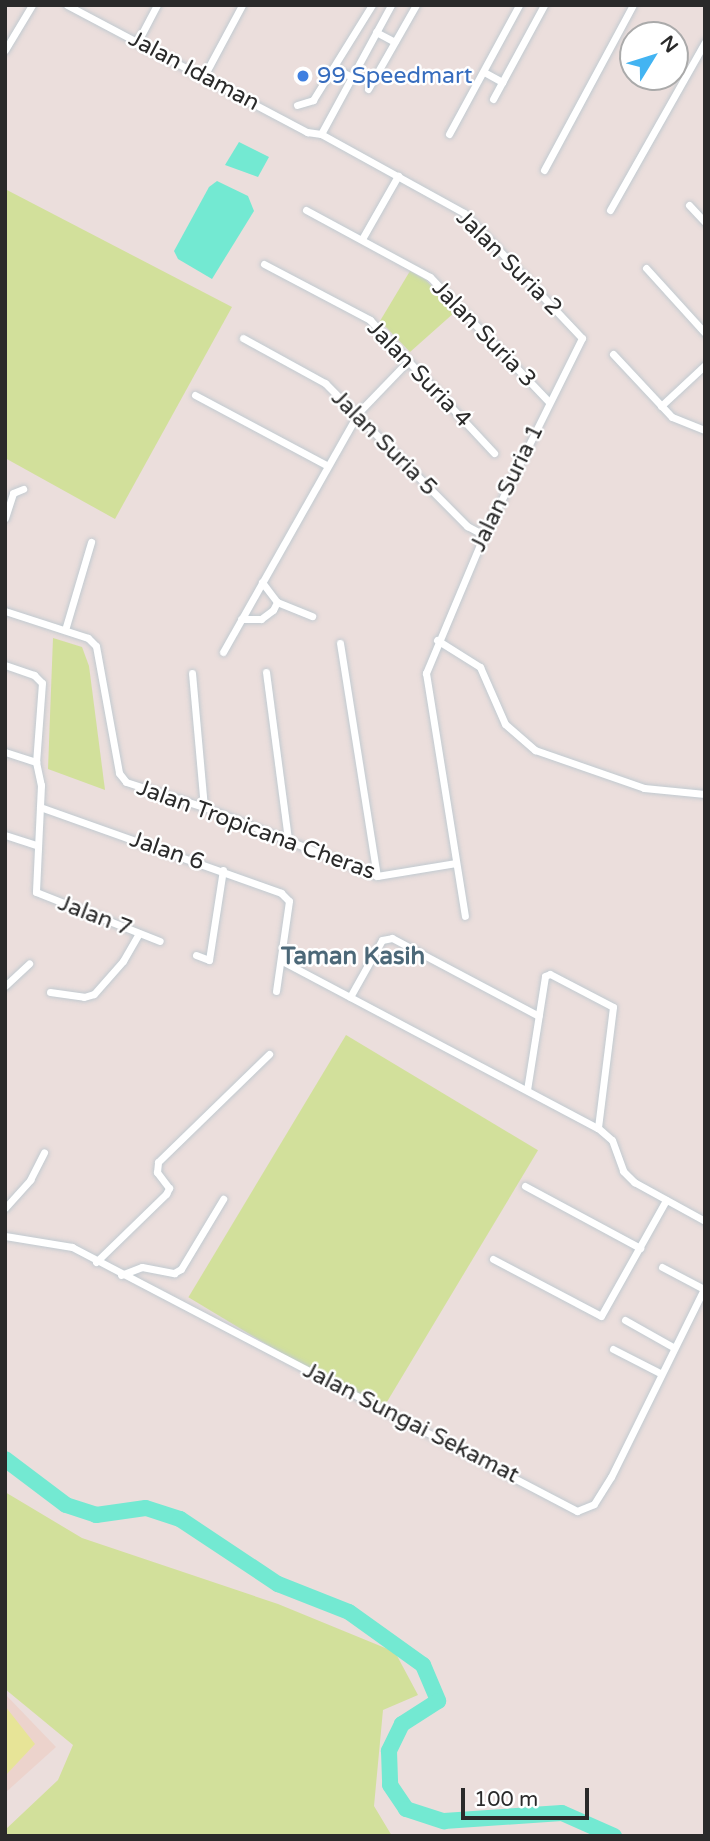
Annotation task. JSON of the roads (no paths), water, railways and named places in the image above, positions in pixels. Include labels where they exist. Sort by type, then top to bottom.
[{"type":"street","points":[[138,41],[157,5]]},
{"type":"street","points":[[204,76],[242,5]]},
{"type":"street","points":[[321,134],[391,5]]},
{"type":"street","points":[[368,89],[416,5]]},
{"type":"street","points":[[449,134],[519,5]]},
{"type":"street","points":[[493,99],[544,5]]},
{"type":"street","points":[[544,170],[633,5]]},
{"type":"street","points":[[5,50],[29,6]]},
{"type":"street","name":"Jalan Idaman","points":[[71,6],[307,132],[321,134]]},
{"type":"street","points":[[297,105],[313,100],[370,8],[384,18]]},
{"type":"street","points":[[376,32],[395,42]]},
{"type":"street","points":[[610,210],[705,42]]},
{"type":"street","points":[[333,68],[352,77]]},
{"type":"street","points":[[484,72],[502,82]]},
{"type":"street","name":"Jalan Suria 2","points":[[321,134],[464,213],[582,338]]},
{"type":"street","points":[[362,239],[398,176]]},
{"type":"street","points":[[689,205],[705,222]]},
{"type":"street","name":"Jalan Suria 3","points":[[306,210],[430,277],[549,402]]},
{"type":"street","name":"Jalan Suria 4","points":[[264,264],[374,324],[494,453]]},
{"type":"street","points":[[646,268],[705,333]]},
{"type":"street","name":"Jalan Suria 5","points":[[243,338],[325,383],[358,413],[467,526],[484,535]]},
{"type":"street","name":"Jalan Suria 1","points":[[465,916],[426,673],[437,640],[484,535],[582,338]]},
{"type":"street","points":[[613,354],[672,417],[705,430]]},
{"type":"street","points":[[223,652],[326,465],[358,413],[408,361]]},
{"type":"street","points":[[662,406],[705,365]]},
{"type":"street","points":[[195,395],[326,465]]},
{"type":"street","points":[[5,519],[13,493],[23,489]]},
{"type":"street","points":[[65,630],[91,542]]},
{"type":"street","points":[[262,582],[276,602],[312,616]]},
{"type":"street","points":[[241,619],[261,619],[276,602]]},
{"type":"street","name":"Jalan Tropicana Cheras","points":[[5,611],[65,630],[96,646],[119,773],[126,782],[204,807],[377,876],[456,863]]},
{"type":"street","points":[[437,640],[480,667],[505,724],[536,750],[643,788],[705,794]]},
{"type":"street","points":[[340,643],[377,876]]},
{"type":"street","points":[[5,665],[34,675],[42,683],[36,762],[40,807],[36,845],[5,835]]},
{"type":"street","points":[[265,672],[288,839]]},
{"type":"street","points":[[192,673],[204,807]]},
{"type":"street","points":[[5,752],[36,762]]},
{"type":"street","name":"Jalan 6","points":[[40,807],[223,870],[281,893],[289,901],[282,961]]},
{"type":"street","name":"Jalan 7","points":[[36,845],[36,892],[160,941]]},
{"type":"street","points":[[197,955],[209,960],[223,870]]},
{"type":"street","points":[[50,992],[84,998],[94,994],[123,961],[139,933]]},
{"type":"street","points":[[350,997],[382,940],[392,938],[539,1016]]},
{"type":"street","points":[[276,991],[282,961],[598,1128],[612,1140],[624,1171],[666,1200],[705,1221]]},
{"type":"street","points":[[5,986],[29,964]]},
{"type":"street","points":[[527,1090],[545,976],[550,974],[613,1007],[598,1128]]},
{"type":"street","points":[[96,1262],[166,1194],[169,1188],[157,1172],[158,1162],[270,1054]]},
{"type":"street","points":[[5,1208],[30,1180],[44,1152]]},
{"type":"street","points":[[526,1186],[640,1248]]},
{"type":"street","points":[[121,1275],[142,1266],[174,1273],[181,1269],[223,1199]]},
{"type":"street","points":[[493,1259],[601,1316],[666,1200]]},
{"type":"street","name":"Jalan Sungai Sekamat","points":[[5,1236],[72,1247],[96,1262],[577,1511],[594,1504],[611,1477],[704,1288]]},
{"type":"street","points":[[662,1267],[704,1288]]},
{"type":"street","points":[[625,1320],[673,1347]]},
{"type":"street","points":[[613,1349],[660,1373]]},
{"type":"waterway","points":[[5,1459],[66,1505],[96,1515],[146,1508],[180,1519],[278,1584],[349,1612],[423,1665],[438,1701],[402,1724],[389,1751],[390,1785],[406,1809],[444,1821],[562,1813],[614,1836]]},
{"type":"place","name":"99 Speedmart","points":[[303,76]]},
{"type":"district","name":"Taman Kasih","points":[[353,957]]}]
